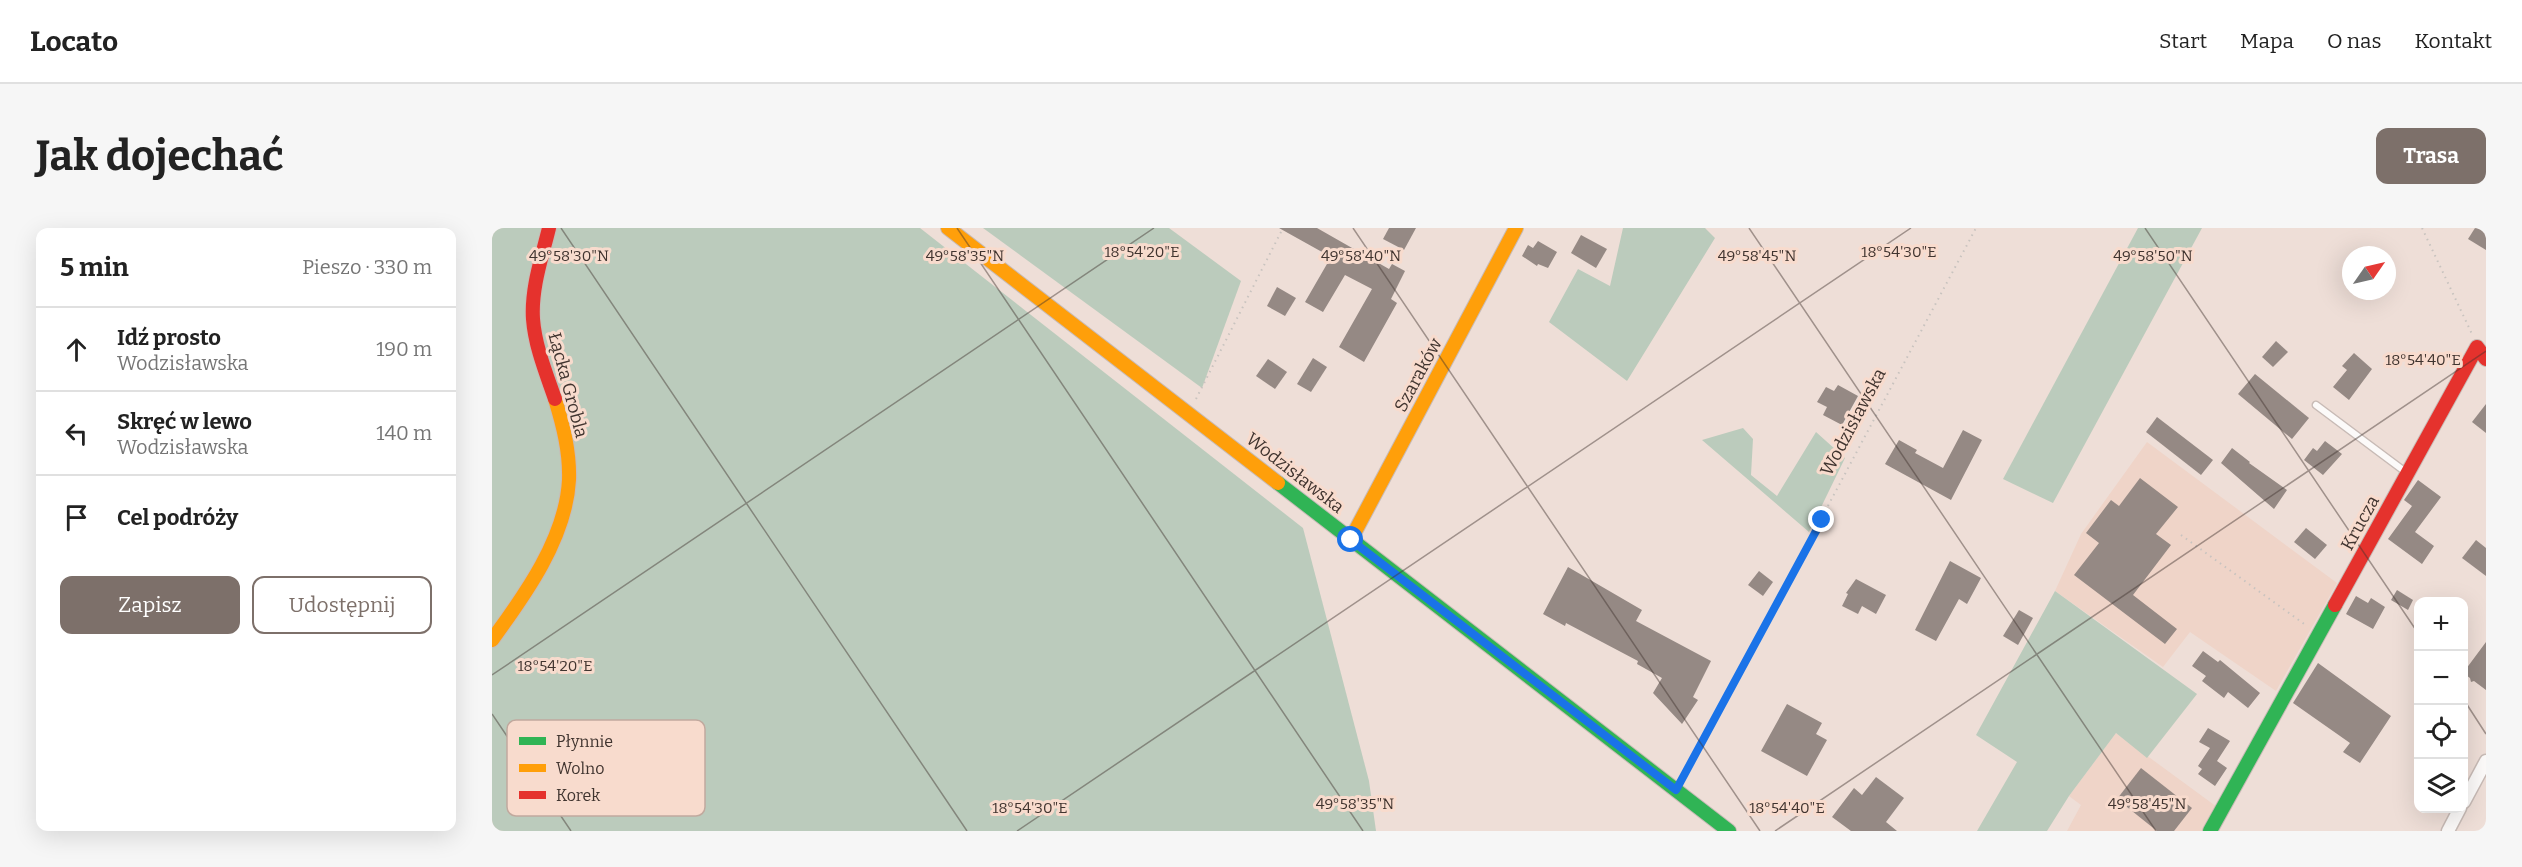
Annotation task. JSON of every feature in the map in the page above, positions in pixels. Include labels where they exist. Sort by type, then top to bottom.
[{"type":"street","name":"Łącka Grobla","points":[[492,640],[544,558],[563,517],[570,481],[564,430],[533,324],[537,276],[549,228]]},
{"type":"street","name":"Wodzisławska","points":[[948,228],[1729,831]]},
{"type":"street","name":"Szaraków","points":[[1351,540],[1516,228]]},
{"type":"street","points":[[2477,347],[2486,358]]},
{"type":"street","name":"Krucza","points":[[2210,831],[2477,347]]},
{"type":"street","points":[[2468,793],[2486,761]]},
{"type":"street","points":[[2448,831],[2457,813]]},
{"type":"lane","points":[[2316,405],[2408,473]]},
{"type":"path","points":[[1189,414],[1282,228]]},
{"type":"path","name":"Wodzisławska","points":[[1676,790],[1976,228]]},
{"type":"path","points":[[2422,228],[2477,347]]},
{"type":"path","points":[[2181,535],[2319,634]]},
{"type":"shaded area","points":[[2147,442],[2337,583],[2276,691],[2190,632],[2163,667],[2055,591],[2081,534]]},
{"type":"shaded area","points":[[2116,733],[2217,807],[2204,831],[2067,831],[2081,805],[2069,796]]},
{"type":"green space","points":[[492,228],[920,228],[1303,528],[1369,781],[1376,831],[492,831]]},
{"type":"green space","points":[[983,228],[1169,228],[1241,281],[1202,388]]},
{"type":"green space","points":[[1623,228],[1705,228],[1715,238],[1627,381],[1549,322],[1578,269],[1610,286]]},
{"type":"green space","points":[[2138,228],[2202,228],[2053,503],[2003,479]]},
{"type":"green space","points":[[1743,428],[1753,439],[1751,475],[1777,496],[1816,432],[1845,458],[1809,532],[1702,440]]},
{"type":"green space","points":[[2055,591],[2197,694],[2147,758],[2116,733],[2069,796],[2047,831],[1977,831],[2017,762],[1976,735]]},
{"type":"building","points":[[1279,228],[1317,228],[1389,269],[1392,264],[1405,271],[1391,299],[1397,303],[1364,362],[1339,347],[1372,289],[1345,275],[1323,312],[1305,302],[1331,257]]},
{"type":"building","points":[[1389,228],[1416,228],[1404,250],[1383,239]]},
{"type":"building","points":[[2475,228],[2486,228],[2486,250],[2468,239]]},
{"type":"building","points":[[1581,235],[1607,249],[1596,268],[1571,253]]},
{"type":"building","points":[[1538,241],[1557,252],[1548,268],[1538,264],[1537,266],[1522,256],[1528,245],[1533,248]]},
{"type":"building","points":[[1277,287],[1296,298],[1285,316],[1267,306]]},
{"type":"building","points":[[2276,341],[2288,352],[2273,367],[2262,357]]},
{"type":"building","points":[[2354,353],[2372,369],[2349,400],[2333,387],[2347,370],[2342,366]]},
{"type":"building","points":[[1313,358],[1327,367],[1311,392],[1297,384]]},
{"type":"building","points":[[1268,359],[1287,372],[1275,389],[1256,376]]},
{"type":"building","points":[[2255,374],[2309,418],[2292,439],[2238,394]]},
{"type":"building","points":[[1838,385],[1858,396],[1842,425],[1823,415],[1827,407],[1817,402],[1826,387],[1834,391]]},
{"type":"building","points":[[2486,404],[2486,433],[2472,422]]},
{"type":"building","points":[[2157,417],[2213,460],[2201,475],[2146,432]]},
{"type":"building","points":[[1963,430],[1982,440],[1951,500],[1885,464],[1899,440],[1917,450],[1915,453],[1943,468]]},
{"type":"building","points":[[2325,441],[2342,454],[2323,475],[2304,460],[2313,448],[2317,451]]},
{"type":"building","points":[[2232,448],[2287,490],[2274,509],[2221,463]]},
{"type":"building","points":[[2140,478],[2178,507],[2156,534],[2171,545],[2133,595],[2177,629],[2165,644],[2074,575],[2099,543],[2086,533],[2111,500],[2119,506]]},
{"type":"building","points":[[2418,480],[2441,497],[2415,532],[2434,546],[2422,564],[2388,539],[2412,506],[2404,500]]},
{"type":"building","points":[[2306,528],[2327,545],[2315,559],[2294,542]]},
{"type":"building","points":[[2476,540],[2486,548],[2486,576],[2462,558]]},
{"type":"building","points":[[1950,561],[1981,578],[1967,604],[1959,599],[1936,641],[1915,630]]},
{"type":"building","points":[[1568,567],[1642,610],[1636,621],[1711,661],[1693,697],[1698,700],[1682,724],[1653,693],[1662,678],[1637,664],[1638,661],[1566,623],[1565,626],[1543,614]]},
{"type":"building","points":[[1759,571],[1773,582],[1763,596],[1748,585]]},
{"type":"building","points":[[1856,579],[1886,595],[1876,614],[1862,606],[1858,614],[1842,606],[1848,594],[1846,593]]},
{"type":"building","points":[[2397,590],[2413,600],[2408,610],[2391,600]]},
{"type":"building","points":[[2356,596],[2368,603],[2371,598],[2385,607],[2373,629],[2346,614]]},
{"type":"building","points":[[2019,610],[2033,618],[2018,645],[2003,636]]},
{"type":"building","points":[[2486,642],[2486,690],[2474,681],[2471,682],[2468,677],[2468,666]]},
{"type":"building","points":[[2203,651],[2218,662],[2220,660],[2260,693],[2248,708],[2228,692],[2224,698],[2202,681],[2206,676],[2192,666]]},
{"type":"building","points":[[2318,663],[2391,716],[2360,763],[2343,752],[2350,743],[2293,703]]},
{"type":"building","points":[[1787,704],[1822,723],[1816,734],[1827,740],[1807,776],[1761,751]]},
{"type":"building","points":[[2208,728],[2230,741],[2217,761],[2227,768],[2215,786],[2198,774],[2202,769],[2198,766],[2210,748],[2199,742]]},
{"type":"building","points":[[2141,768],[2192,808],[2174,831],[2157,831],[2117,799]]},
{"type":"building","points":[[1876,777],[1904,798],[1886,822],[1897,831],[1851,831],[1832,817],[1854,788],[1862,795]]},
{"type":"traffic: fast","points":[[1278,483],[1729,831]]},
{"type":"traffic: fast","points":[[2210,831],[2335,605]]},
{"type":"traffic: slow","points":[[948,228],[1278,483]]},
{"type":"traffic: slow","points":[[1351,539],[1516,228]]},
{"type":"traffic: slow","points":[[492,640],[542,565],[552,544],[566,502],[569,480],[567,449],[555,399]]},
{"type":"traffic: jam","points":[[549,228],[535,284],[533,319],[538,349],[555,399]]},
{"type":"traffic: jam","points":[[2335,605],[2477,347],[2486,359]]},
{"type":"route","points":[[1351,540],[1676,790],[1822,520]]}]
